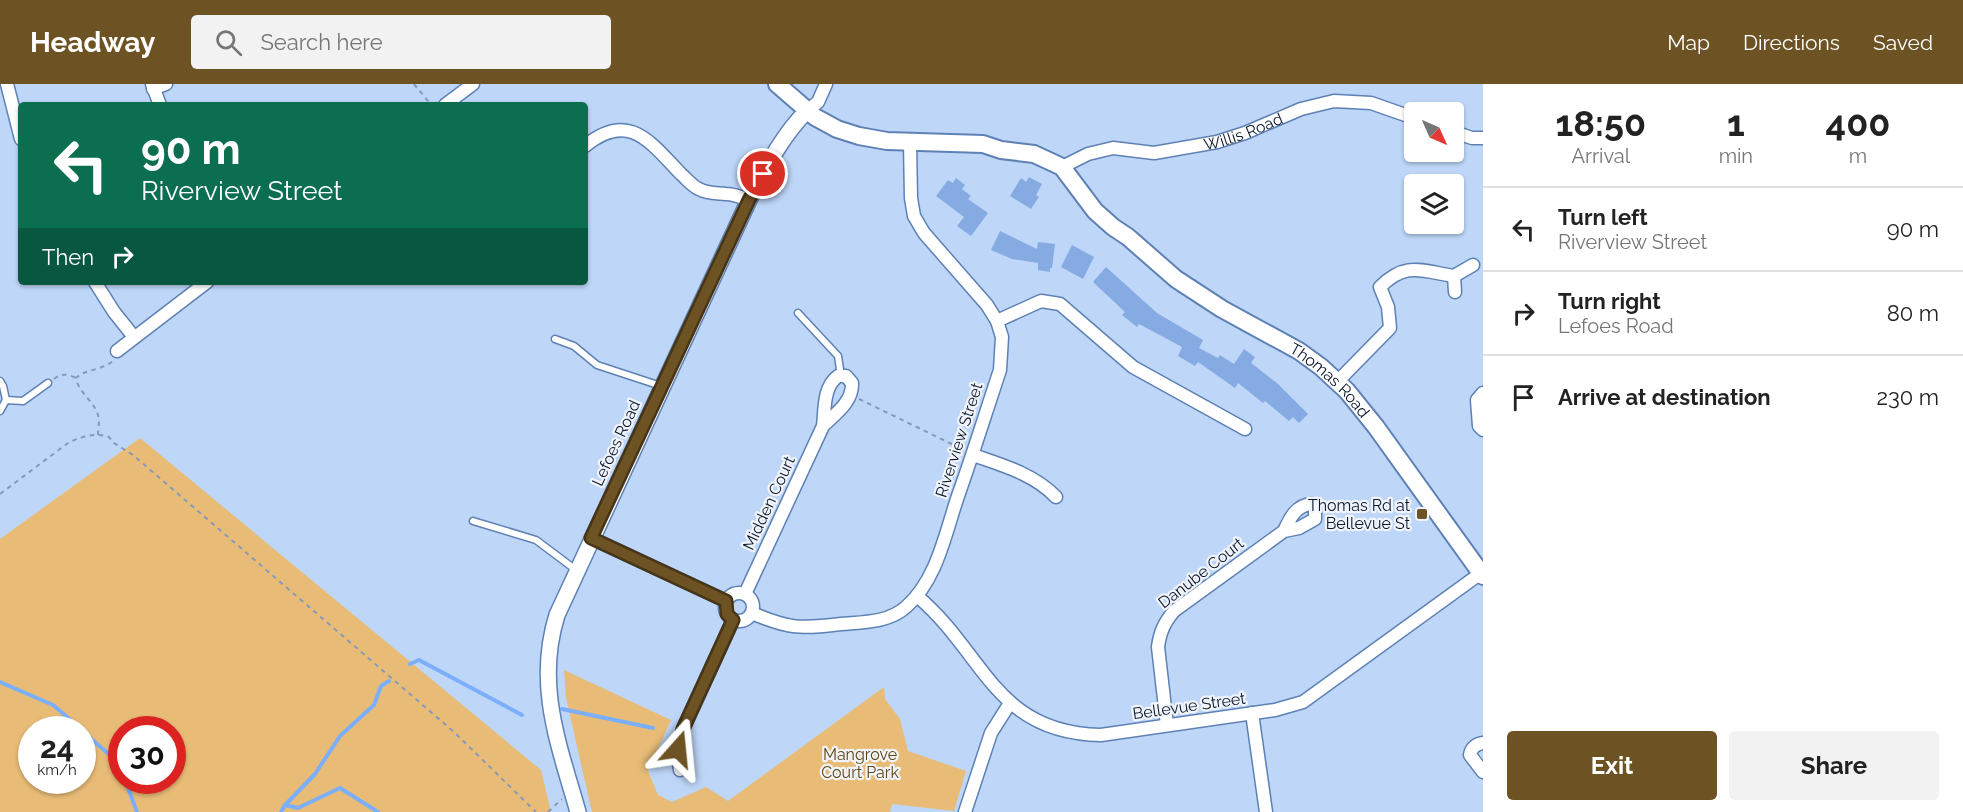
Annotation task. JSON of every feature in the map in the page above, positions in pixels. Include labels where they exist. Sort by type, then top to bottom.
[{"type":"main road","points":[[777,84],[807,111],[837,129],[873,140],[983,144],[999,140],[1028,142],[1049,149],[1065,165]]},
{"type":"main road","name":"Thomas Road","points":[[1065,165],[1117,220],[1128,237],[1190,290],[1299,351],[1337,382],[1376,427],[1482,575]]},
{"type":"street","points":[[7,84],[18,127]]},
{"type":"street","points":[[159,102],[153,86],[166,84]]},
{"type":"street","points":[[449,102],[473,84]]},
{"type":"street","points":[[807,111],[818,102],[826,84]]},
{"type":"street","name":"Willis Road","points":[[1065,165],[1088,154],[1113,148],[1154,153],[1217,142],[1256,129],[1301,109],[1334,101],[1371,103],[1404,115]]},
{"type":"street","name":"Lefoes Road","points":[[578,812],[548,695],[547,663],[551,633],[591,538],[749,200],[772,159],[807,111]]},
{"type":"street","points":[[588,144],[617,129],[632,130],[650,141],[697,188],[710,193],[727,194],[749,200]]},
{"type":"street","points":[[1464,135],[1483,138]]},
{"type":"street","points":[[910,142],[910,198],[917,224],[987,305],[998,321],[1041,302],[1060,304],[1133,367],[1245,429]]},
{"type":"street","points":[[1337,382],[1390,328],[1388,307],[1380,287],[1392,275],[1410,269],[1455,276],[1473,265]]},
{"type":"street","points":[[1455,276],[1455,292]]},
{"type":"street","points":[[96,285],[134,337]]},
{"type":"street","points":[[117,351],[203,285]]},
{"type":"street","name":"Riverview Street","points":[[752,613],[788,626],[822,626],[880,620],[899,612],[917,596],[936,563],[1000,370],[1002,337],[998,321]]},
{"type":"street","points":[[841,376],[850,378],[852,387],[850,394]]},
{"type":"street","name":"Midden Court","points":[[745,594],[823,426],[826,398],[832,382],[841,376]]},
{"type":"street","points":[[1483,393],[1477,400],[1479,426],[1483,430]]},
{"type":"street","name":"Midden Court","points":[[823,426],[840,410],[850,394]]},
{"type":"street","points":[[972,454],[1032,478],[1047,488],[1056,498]]},
{"type":"street","name":"Danube Court","points":[[1167,725],[1158,647],[1159,635],[1165,622],[1174,611],[1284,531]]},
{"type":"street","points":[[591,538],[726,601]]},
{"type":"street","name":"Bellevue Street","points":[[917,596],[942,619],[976,666],[1010,703],[1030,718],[1057,730],[1101,735],[1252,713],[1304,702],[1482,575]]},
{"type":"street","points":[[737,593],[745,594],[752,600],[752,613],[741,621],[733,620],[727,614],[726,601],[737,593]]},
{"type":"street","points":[[680,770],[678,749],[683,729],[733,620]]},
{"type":"street","points":[[965,812],[991,733],[1010,703]]},
{"type":"street","points":[[1252,713],[1266,812]]},
{"type":"street","points":[[1483,743],[1474,746],[1470,755],[1483,772]]},
{"type":"lane","points":[[798,313],[838,356],[841,376]]},
{"type":"lane","points":[[555,339],[574,346],[597,365],[662,387]]},
{"type":"lane","points":[[0,381],[6,400],[0,411]]},
{"type":"lane","points":[[6,400],[23,401],[48,383]]},
{"type":"lane","points":[[473,521],[536,540],[577,570]]},
{"type":"path","points":[[414,84],[429,102]]},
{"type":"path","points":[[76,378],[83,372],[105,367],[116,358],[117,351]]},
{"type":"path","points":[[48,383],[59,375],[76,378]]},
{"type":"path","points":[[76,378],[77,384],[97,411],[98,435]]},
{"type":"path","points":[[850,394],[972,454]]},
{"type":"path","points":[[0,494],[68,442],[98,435],[109,436],[114,443],[133,455],[436,716],[536,812]]},
{"type":"path","points":[[548,812],[559,800],[572,793]]},
{"type":"green space","points":[[140,438],[541,770],[551,812],[0,812],[0,539]]},
{"type":"green space","name":"Mangrove Court Park","points":[[564,670],[671,720],[648,771],[658,795],[672,802],[706,787],[728,801],[884,687],[885,699],[900,719],[908,751],[966,771],[954,811],[892,804],[890,812],[592,812],[566,698]]},
{"type":"building","points":[[1029,177],[1042,184],[1036,195],[1039,197],[1031,209],[1010,196],[1021,178],[1026,182]]},
{"type":"building","points":[[956,178],[965,185],[962,189],[971,196],[968,199],[988,213],[971,236],[957,226],[964,217],[936,196],[948,180],[953,183]]},
{"type":"building","points":[[1000,231],[1037,249],[1038,242],[1055,244],[1050,272],[1038,270],[1038,263],[1012,259],[991,250]]},
{"type":"building","points":[[1072,245],[1094,257],[1083,279],[1061,267]]},
{"type":"building","points":[[1106,267],[1157,313],[1203,340],[1199,348],[1218,358],[1220,355],[1234,364],[1244,349],[1255,357],[1251,363],[1278,384],[1308,414],[1299,423],[1293,417],[1289,421],[1238,383],[1235,388],[1198,362],[1195,366],[1178,356],[1182,347],[1139,324],[1137,327],[1122,315],[1125,312],[1093,282]]},
{"type":"waterway","points":[[410,664],[419,660],[522,715]]},
{"type":"waterway","points":[[285,805],[315,774],[340,736],[374,705],[381,686],[389,681]]},
{"type":"waterway","points":[[0,682],[53,705],[66,716]]},
{"type":"waterway","points":[[562,709],[653,728]]},
{"type":"waterway","points":[[96,743],[108,753]]},
{"type":"waterway","points":[[281,812],[285,805],[298,808],[340,788],[378,812]]},
{"type":"waterway","points":[[130,794],[137,812]]},
{"type":"place","name":"Thomas Rd at Bellevue St","points":[[1422,514]]},
{"type":"route","points":[[678,749],[683,729],[733,620],[725,609],[726,601],[591,538],[763,174]]}]
